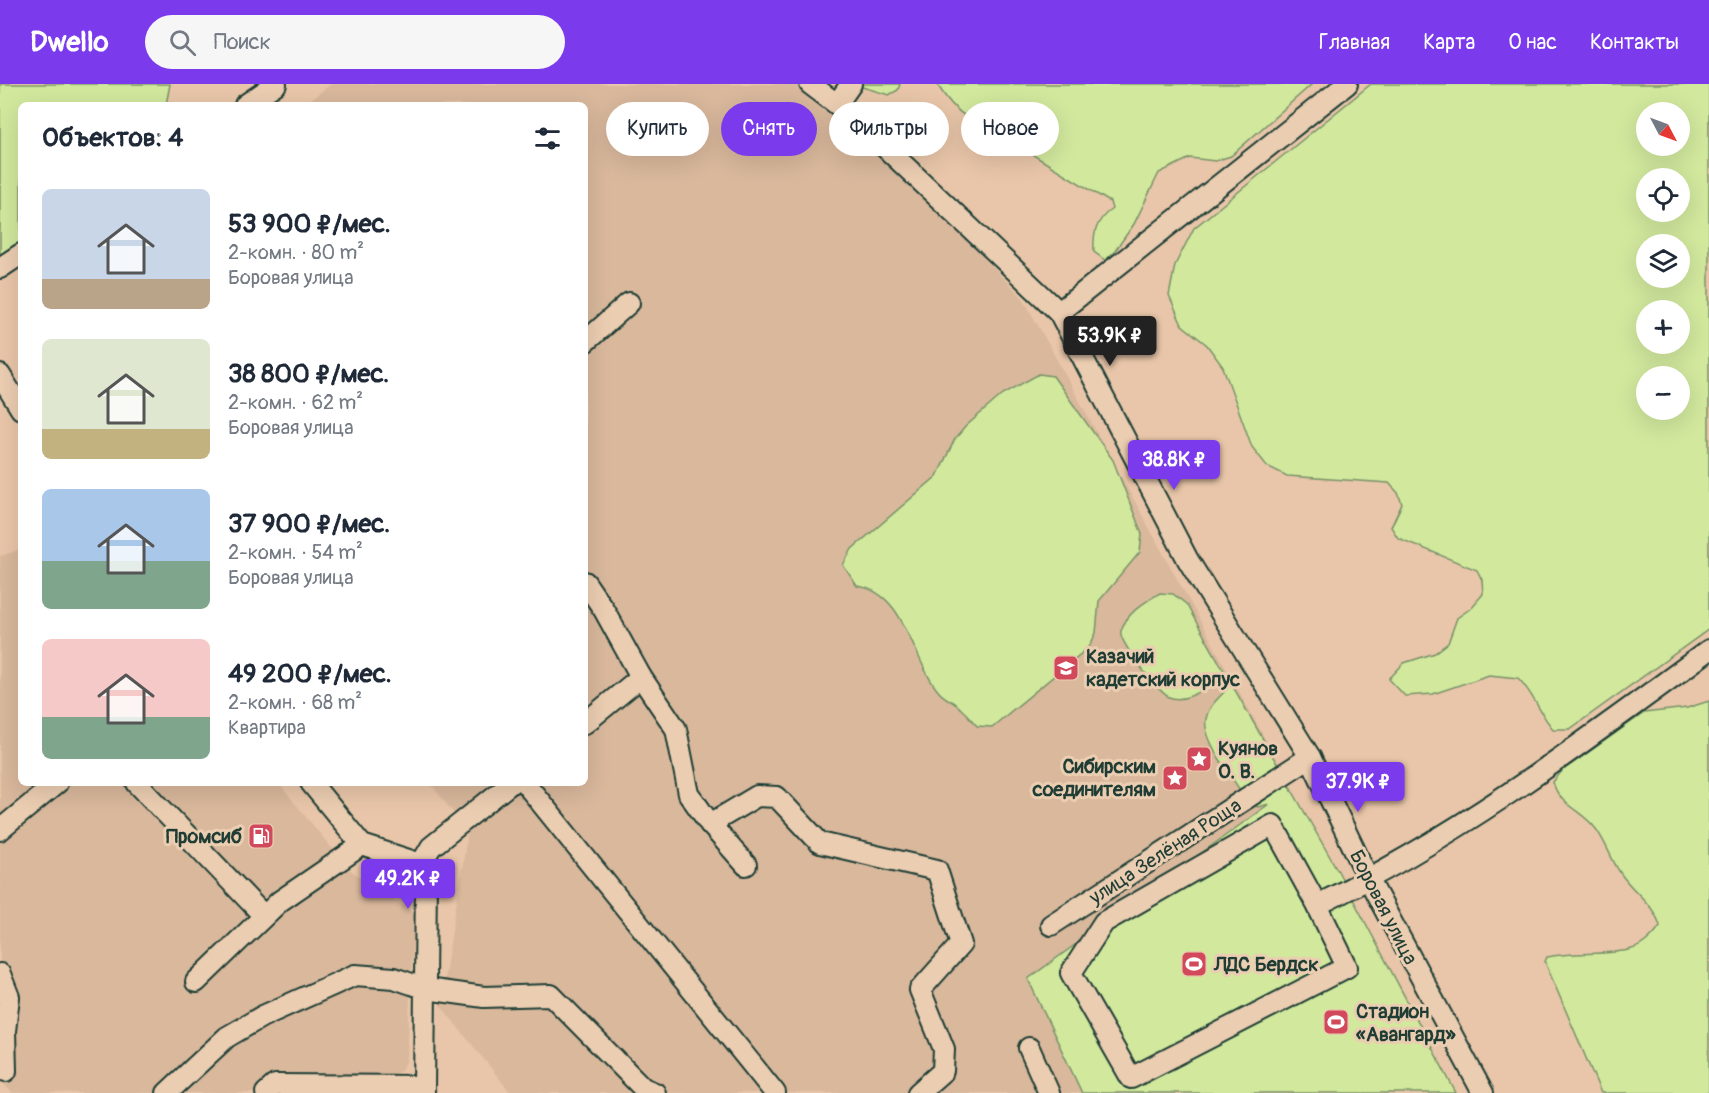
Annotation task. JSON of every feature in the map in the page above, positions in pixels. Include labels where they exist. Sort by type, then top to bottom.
[{"type":"street","points":[[249,102],[276,84]]},
{"type":"street","name":"Боровая улица","points":[[810,84],[834,102]]},
{"type":"street","points":[[838,102],[851,84]]},
{"type":"street","points":[[1059,312],[1347,84]]},
{"type":"street","name":"Боровая улица","points":[[892,156],[1059,312],[1188,560],[1310,757],[1369,880],[1483,1093]]},
{"type":"street","points":[[0,268],[18,256]]},
{"type":"street","points":[[588,339],[630,303]]},
{"type":"street","points":[[0,375],[18,404]]},
{"type":"street","points":[[588,586],[604,610],[641,677],[676,729],[689,794],[710,824],[746,864]]},
{"type":"street","points":[[1317,905],[1369,880],[1447,836],[1709,650]]},
{"type":"street","points":[[588,721],[641,677]]},
{"type":"street","name":"улица Зелёная Роща","points":[[1051,925],[1310,757]]},
{"type":"street","points":[[0,830],[53,786]]},
{"type":"street","points":[[139,786],[264,916]]},
{"type":"street","points":[[308,786],[362,845],[422,864]]},
{"type":"street","points":[[266,1093],[274,1085],[424,1090],[426,875],[422,864],[431,848],[507,786]]},
{"type":"street","points":[[527,786],[775,1093]]},
{"type":"street","points":[[710,824],[756,796],[777,797],[820,843],[938,870],[961,944],[920,990],[944,1049],[943,1071],[918,1093]]},
{"type":"street","points":[[1273,825],[1317,905],[1347,967],[1131,1078],[1071,973],[1104,922],[1273,825]]},
{"type":"street","points":[[196,982],[280,901],[362,845]]},
{"type":"street","points":[[0,974],[9,997],[5,1031],[6,1071]]},
{"type":"street","points":[[167,1093],[227,1037],[263,1016],[355,975],[394,978],[426,989],[484,997],[551,995],[643,1088],[655,1093]]},
{"type":"street","points":[[1029,1048],[1049,1093]]},
{"type":"shaded area","points":[[331,84],[794,84],[829,111],[829,156],[885,156],[1023,298],[1292,788],[1028,979],[1082,1093],[511,1093],[440,1005],[468,831],[432,786],[588,786],[588,102],[308,102]]},
{"type":"shaded area","points":[[18,550],[18,786],[280,786],[350,870],[414,913],[407,1060],[401,1071],[393,1074],[392,1093],[12,1093],[0,1080],[0,556]]},
{"type":"green space","points":[[0,84],[170,84],[167,102],[18,102],[18,243],[0,255]]},
{"type":"green space","points":[[852,84],[900,84],[898,90],[889,95]]},
{"type":"green space","points":[[937,84],[1312,84],[1231,156],[1215,161],[1190,158],[1159,173],[1134,224],[1115,251],[1105,260],[1094,252],[1094,239],[1099,222],[1112,209],[1110,202],[1035,156],[1059,156],[1059,102],[961,102],[961,113],[948,100]]},
{"type":"green space","points":[[1371,84],[1709,84],[1709,629],[1570,729],[1553,729],[1518,678],[1489,675],[1433,694],[1405,696],[1389,679],[1404,663],[1435,653],[1448,643],[1457,618],[1471,608],[1483,594],[1482,580],[1477,570],[1398,538],[1391,527],[1402,504],[1398,493],[1389,483],[1287,476],[1267,466],[1252,447],[1223,367],[1207,345],[1182,325],[1169,296],[1175,265],[1194,228]]},
{"type":"green space","points":[[1039,374],[1053,376],[1113,460],[1142,534],[1140,552],[1099,601],[1096,633],[1089,647],[992,727],[977,726],[959,707],[939,692],[930,679],[906,629],[887,601],[873,591],[857,586],[843,565],[852,549],[937,476],[955,439],[966,426],[1003,394]]},
{"type":"green space","points":[[1160,593],[1173,594],[1186,604],[1338,871],[1456,1093],[1082,1093],[1028,979],[1269,804],[1258,807],[1248,802],[1209,738],[1206,728],[1207,715],[1224,692],[1223,686],[1212,684],[1186,698],[1169,697],[1148,677],[1126,645],[1121,631],[1123,625],[1137,609]]},
{"type":"green space","points":[[1709,701],[1709,1093],[1601,1093],[1545,962],[1547,957],[1557,955],[1632,949],[1648,940],[1660,926],[1653,911],[1621,874],[1596,829],[1560,797],[1553,782],[1562,771],[1644,713],[1687,708]]},
{"type":"place","name":"Казачий кадетский корпус","points":[[1066,668]]},
{"type":"place","name":"Куянов О. В.","points":[[1199,759]]},
{"type":"place","name":"Сибирским соединителям","points":[[1175,778]]},
{"type":"place","name":"Промсиб","points":[[261,836]]},
{"type":"place","name":"ЛДС Бердск","points":[[1194,964]]},
{"type":"place","name":"Стадион «Авангард»","points":[[1336,1022]]}]
